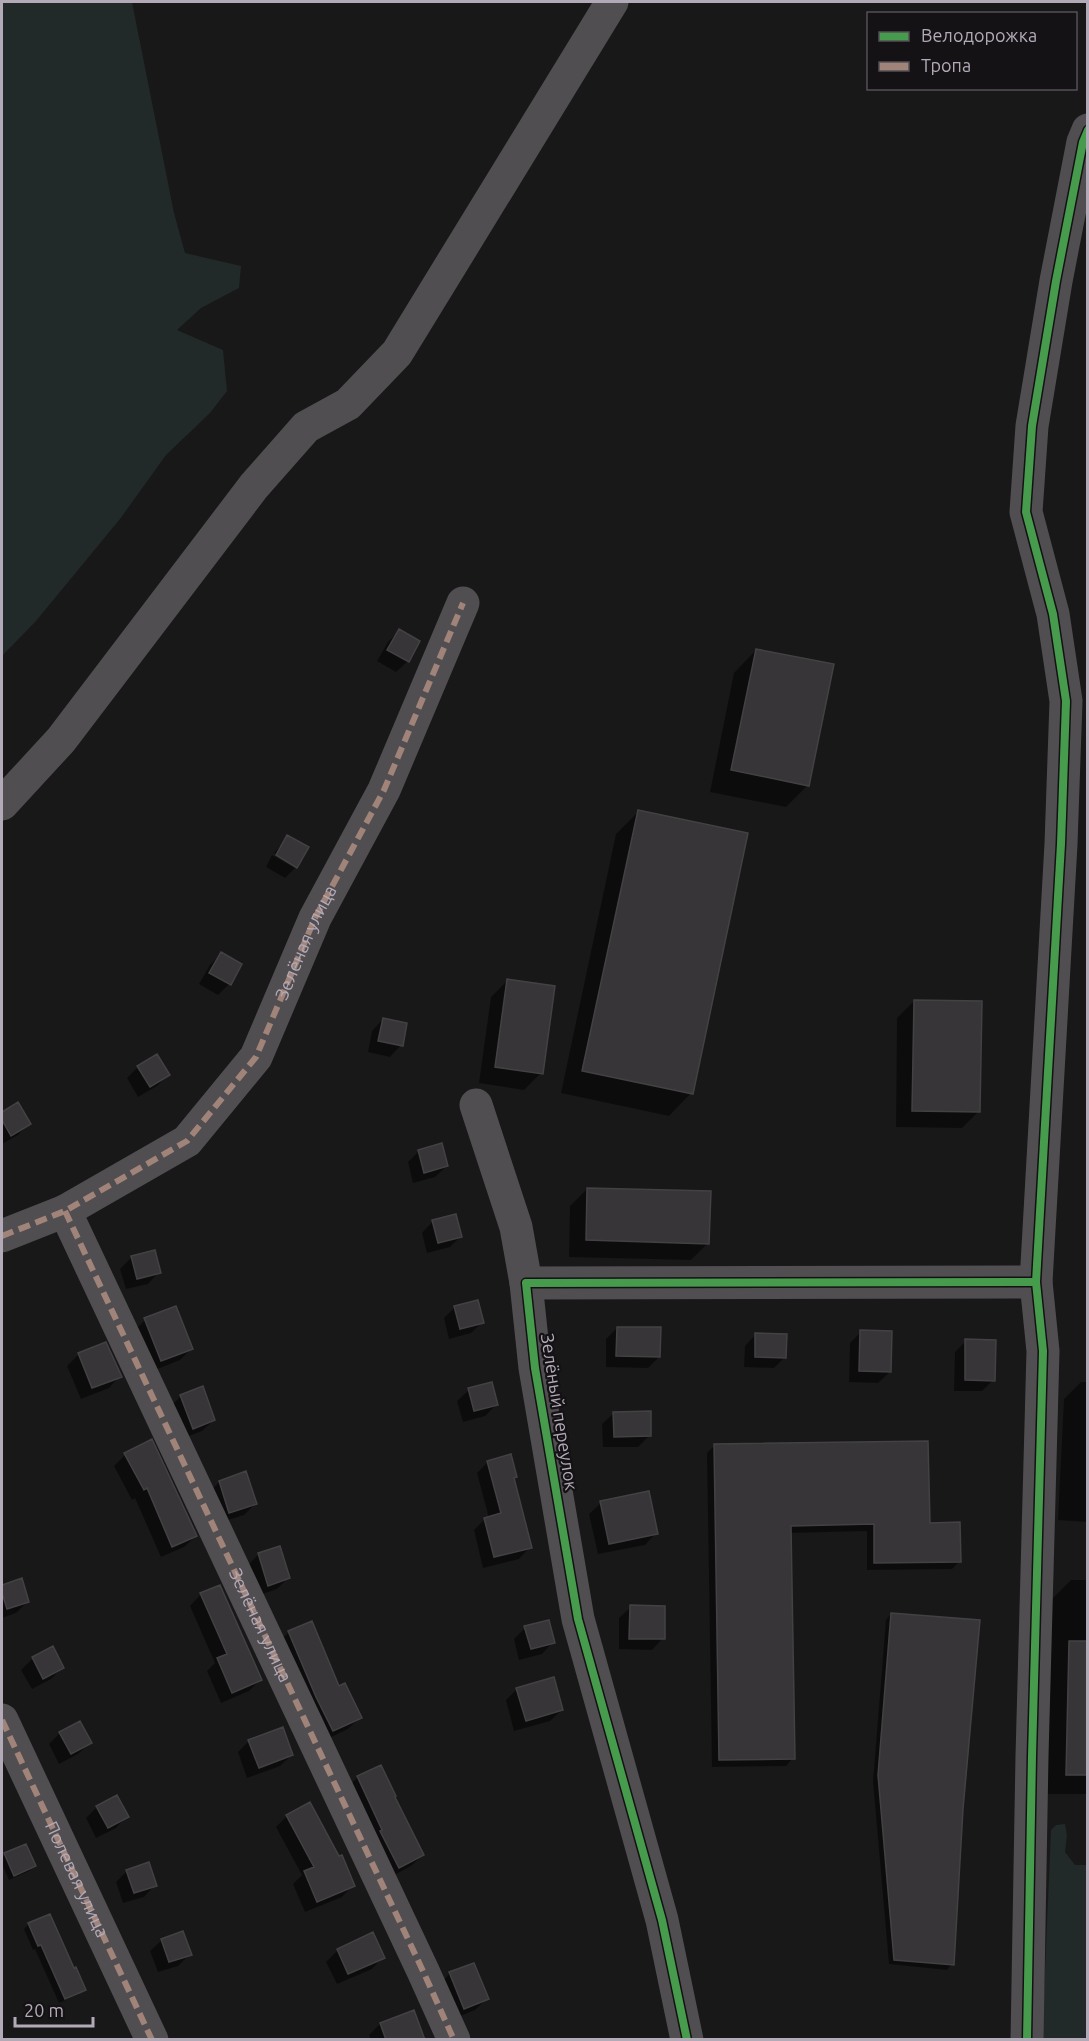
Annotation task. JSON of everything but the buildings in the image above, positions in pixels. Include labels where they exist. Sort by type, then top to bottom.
[{"type":"street","points":[[2,804],[61,740],[254,486],[306,427],[348,404],[397,353],[612,2]]},
{"type":"street","points":[[1027,2040],[1043,1351],[1036,1282],[1061,844],[1066,701],[1053,614],[1026,512],[1032,426],[1056,281],[1083,142],[1088,130]]},
{"type":"street","name":"Зелёная улица","points":[[2,1236],[65,1211],[187,1141],[255,1058],[315,918],[384,790],[463,603]]},
{"type":"street","name":"Зелёный переулок","points":[[476,1105],[516,1227],[526,1283],[535,1368],[578,1619],[662,1920],[687,2040]]},
{"type":"street","name":"Зелёная улица","points":[[65,1211],[454,2040]]},
{"type":"street","points":[[526,1283],[1036,1282]]},
{"type":"street","name":"Полевая улица","points":[[2,1720],[152,2040]]},
{"type":"shaded area","points":[[2,2],[132,2],[174,213],[185,253],[241,266],[239,288],[201,308],[177,330],[223,350],[227,391],[210,413],[166,455],[120,519],[36,621],[2,656]]},
{"type":"shaded area","points":[[1065,1824],[1067,1835],[1065,1852],[1075,1865],[1087,1865],[1087,2039],[1042,2040],[1051,1830],[1056,1825]]},
{"type":"marked path","points":[[2,1236],[65,1211],[187,1141],[256,1057],[315,918],[384,790],[463,603]]},
{"type":"marked path","points":[[65,1211],[454,2040]]},
{"type":"marked path","points":[[2,1720],[152,2040]]},
{"type":"cycle path","points":[[1027,2040],[1043,1351],[1036,1282],[1061,844],[1066,701],[1053,614],[1026,512],[1032,426],[1056,281],[1083,142],[1088,130]]},
{"type":"cycle path","points":[[687,2040],[662,1920],[578,1619],[535,1368],[526,1283],[1036,1282]]}]
